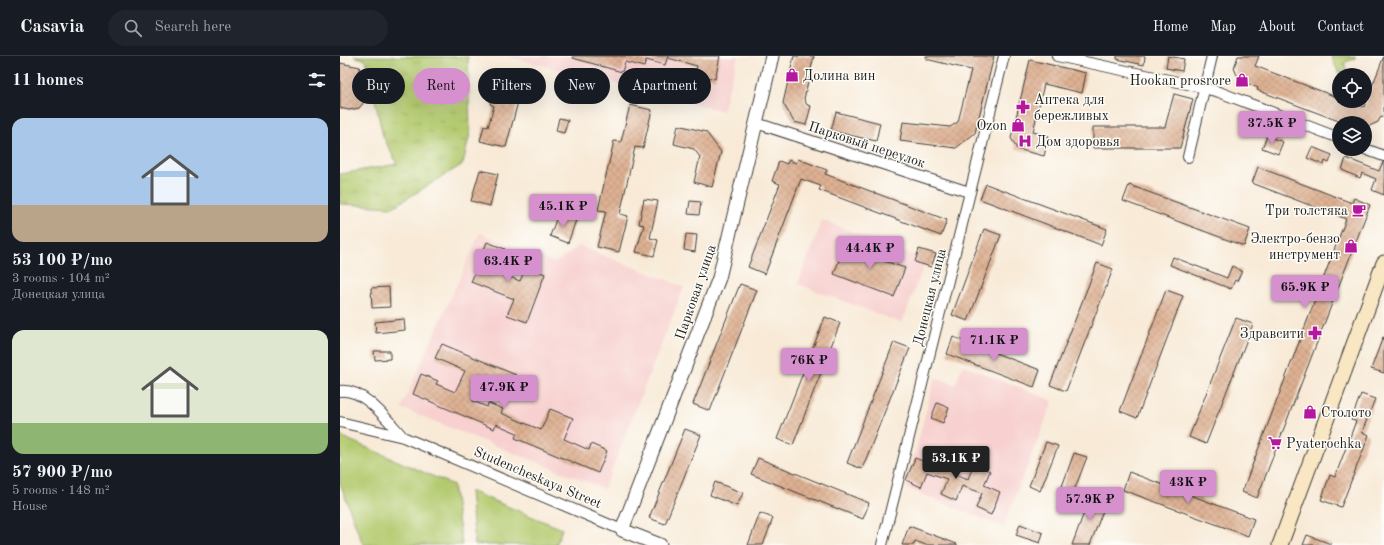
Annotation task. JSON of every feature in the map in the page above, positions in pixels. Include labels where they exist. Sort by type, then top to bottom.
[{"type":"main road","points":[[1280,545],[1384,262]]},
{"type":"street","name":"Парковая улица","points":[[622,530],[719,278],[772,56]]},
{"type":"street","name":"Донецкая улица","points":[[882,545],[1004,56]]},
{"type":"street","points":[[1057,56],[1204,87],[1332,135]]},
{"type":"street","points":[[1188,157],[1212,56]]},
{"type":"street","name":"Парковый переулок","points":[[756,124],[970,192]]},
{"type":"street","points":[[1372,152],[1384,156]]},
{"type":"street","points":[[340,391],[347,390],[360,394],[374,406],[404,437]]},
{"type":"street","points":[[340,422],[404,437]]},
{"type":"street","name":"Studencheskaya Street","points":[[404,437],[660,545]]},
{"type":"shaded area","points":[[506,56],[738,56],[722,111],[695,104],[711,104],[711,68],[618,68],[618,85],[610,82],[610,68],[554,68]]},
{"type":"shaded area","points":[[822,220],[926,260],[902,323],[798,284]]},
{"type":"shaded area","points":[[480,233],[555,263],[579,246],[684,287],[604,489],[401,408]]},
{"type":"shaded area","points":[[963,365],[1053,401],[1003,527],[906,488],[935,377],[955,385]]},
{"type":"green space","points":[[354,56],[468,57],[468,68],[413,68],[413,104],[469,104],[470,133],[463,164],[393,207],[340,204],[340,174],[397,164],[383,136],[376,104],[405,104],[405,68],[368,68],[366,60]]},
{"type":"green space","points":[[1331,56],[1355,56],[1355,58],[1344,63],[1346,68],[1336,68]]},
{"type":"green space","points":[[340,436],[453,485],[462,545],[363,545],[340,483]]},
{"type":"green space","points":[[470,491],[562,529],[556,545],[475,545]]},
{"type":"building","points":[[573,56],[668,56],[665,65],[646,60],[644,67],[625,62],[623,68],[618,68],[618,71],[573,58]]},
{"type":"building","points":[[669,56],[720,56],[715,79],[711,78],[711,68],[696,68],[697,66],[668,58]]},
{"type":"building","points":[[794,56],[814,56],[804,99],[807,105],[811,106],[806,125],[794,122],[783,103]]},
{"type":"building","points":[[926,56],[994,56],[975,133],[956,148],[900,141],[903,122],[950,127],[958,122],[971,70],[926,59]]},
{"type":"building","points":[[1117,56],[1145,56],[1144,65],[1117,59]]},
{"type":"building","points":[[1168,56],[1184,59],[1182,71],[1166,68]]},
{"type":"building","points":[[1238,56],[1259,56],[1255,66],[1332,95],[1332,108],[1372,108],[1372,87],[1384,56],[1384,116],[1380,118],[1378,122],[1372,125],[1372,116],[1332,116],[1332,118],[1257,90],[1258,88],[1244,82],[1242,83],[1241,80],[1239,80],[1234,68]]},
{"type":"building","points":[[1030,60],[1086,73],[1082,93],[1044,84],[1033,132],[1049,136],[1044,156],[1017,149],[1011,138]]},
{"type":"building","points":[[340,63],[360,67],[352,68],[352,104],[362,104],[359,108],[349,110],[340,108]]},
{"type":"building","points":[[1174,94],[1193,99],[1180,148],[1093,148],[1093,127],[1165,127]]},
{"type":"building","points":[[490,104],[517,104],[506,147],[480,141],[484,126],[488,127],[494,106]]},
{"type":"building","points":[[630,105],[652,110],[643,148],[635,147],[620,214],[628,216],[619,252],[597,247],[606,211],[598,210],[614,141],[621,142]]},
{"type":"building","points":[[836,112],[880,123],[876,141],[831,131]]},
{"type":"building","points":[[559,118],[568,120],[564,133],[556,131]]},
{"type":"building","points":[[678,125],[706,132],[721,152],[712,187],[694,182],[700,157],[694,149],[674,144]]},
{"type":"building","points":[[1267,136],[1283,142],[1278,154],[1262,148]]},
{"type":"building","points":[[1312,147],[1332,155],[1329,163],[1325,161],[1324,165],[1307,158]]},
{"type":"building","points":[[1346,158],[1379,171],[1384,162],[1384,195],[1372,190],[1376,179],[1362,173],[1360,178],[1342,170]]},
{"type":"building","points":[[798,159],[827,170],[825,174],[947,220],[941,236],[819,190],[821,186],[801,179],[765,274],[748,267],[780,184],[772,181],[779,161],[787,164],[789,160],[796,163]]},
{"type":"building","points":[[1258,167],[1352,203],[1354,198],[1370,205],[1257,498],[1242,492],[1346,219],[1252,183]]},
{"type":"building","points":[[480,170],[498,174],[490,206],[471,201]]},
{"type":"building","points":[[986,184],[1107,229],[1101,245],[980,199]]},
{"type":"building","points":[[1129,185],[1250,229],[1244,246],[1123,201]]},
{"type":"building","points":[[644,199],[658,201],[650,238],[658,240],[654,256],[636,252],[644,225],[639,224]]},
{"type":"building","points":[[690,201],[701,202],[699,215],[688,214]]},
{"type":"building","points":[[558,214],[576,220],[568,243],[550,236]]},
{"type":"building","points":[[984,229],[1001,235],[968,321],[952,315]]},
{"type":"building","points":[[686,234],[697,235],[695,252],[684,250]]},
{"type":"building","points":[[487,242],[505,249],[496,272],[520,281],[526,267],[545,274],[527,322],[507,315],[514,299],[471,282]]},
{"type":"building","points":[[845,245],[866,253],[868,249],[886,256],[884,261],[905,268],[894,297],[834,274]]},
{"type":"building","points":[[919,249],[936,254],[931,267],[915,262]]},
{"type":"building","points":[[1173,257],[1227,278],[1232,266],[1242,271],[1237,281],[1235,280],[1231,289],[1170,265]]},
{"type":"building","points":[[1097,263],[1113,269],[1066,391],[1050,385]]},
{"type":"building","points":[[740,284],[757,290],[710,411],[693,404]]},
{"type":"building","points":[[389,287],[390,307],[372,308],[371,288]]},
{"type":"building","points":[[1166,290],[1183,296],[1137,418],[1120,411]]},
{"type":"building","points":[[825,317],[840,323],[793,445],[777,439]]},
{"type":"building","points":[[1236,318],[1253,324],[1206,444],[1189,437]]},
{"type":"building","points":[[404,319],[405,330],[376,333],[375,322]]},
{"type":"building","points":[[953,337],[1040,370],[1034,387],[947,354]]},
{"type":"building","points":[[1384,337],[1384,373],[1371,369]]},
{"type":"building","points":[[894,342],[910,348],[862,469],[847,463]]},
{"type":"building","points":[[442,344],[516,375],[510,390],[483,378],[473,401],[487,407],[488,403],[503,409],[501,413],[541,430],[550,409],[573,418],[564,439],[589,450],[591,444],[607,451],[598,473],[515,438],[517,433],[496,424],[494,429],[413,394],[421,374],[438,381],[436,384],[455,392],[465,371],[435,358]]},
{"type":"building","points":[[374,351],[390,351],[390,359],[375,360]]},
{"type":"building","points":[[1361,394],[1375,399],[1362,432],[1369,435],[1341,507],[1321,500],[1330,475],[1335,477],[1356,421],[1351,420]]},
{"type":"building","points":[[937,403],[949,408],[943,423],[931,418]]},
{"type":"building","points":[[685,429],[701,435],[665,524],[649,518]]},
{"type":"building","points":[[1046,442],[1058,446],[1040,491],[1029,486]]},
{"type":"building","points":[[939,450],[954,456],[948,471],[968,479],[974,464],[990,471],[984,485],[1000,492],[991,515],[976,508],[982,493],[962,486],[956,501],[941,494],[947,479],[927,472],[921,487],[906,480],[915,458],[933,465]]},
{"type":"building","points":[[1074,453],[1087,457],[1072,496],[1060,492]]},
{"type":"building","points":[[758,458],[869,503],[863,519],[751,474]]},
{"type":"building","points":[[1129,472],[1254,519],[1248,536],[1123,490]]},
{"type":"building","points":[[715,482],[743,493],[737,506],[710,495]]},
{"type":"building","points":[[1091,494],[1107,500],[1090,545],[1072,545]]},
{"type":"building","points":[[760,513],[773,518],[763,545],[748,545]]},
{"type":"building","points":[[1020,524],[1043,533],[1040,543],[1016,535]]},
{"type":"building","points":[[909,526],[957,545],[926,545],[915,541],[914,545],[902,545]]},
{"type":"building","points":[[1307,535],[1331,544],[1331,545],[1303,545]]},
{"type":"place","name":"Долина вин","points":[[792,75]]},
{"type":"place","name":"Hookan prosrore","points":[[1242,80]]},
{"type":"place","name":"Аптека для бережливых","points":[[1023,107]]},
{"type":"place","name":"Ozon","points":[[1018,125]]},
{"type":"place","name":"Дом здоровья","points":[[1025,141]]},
{"type":"place","name":"Три толстяка","points":[[1359,210]]},
{"type":"place","name":"Электро-бензо инструмент","points":[[1351,246]]},
{"type":"place","name":"Здравсити","points":[[1315,333]]},
{"type":"place","name":"Столото","points":[[1310,412]]},
{"type":"place","name":"Pyaterochka","points":[[1275,443]]}]
